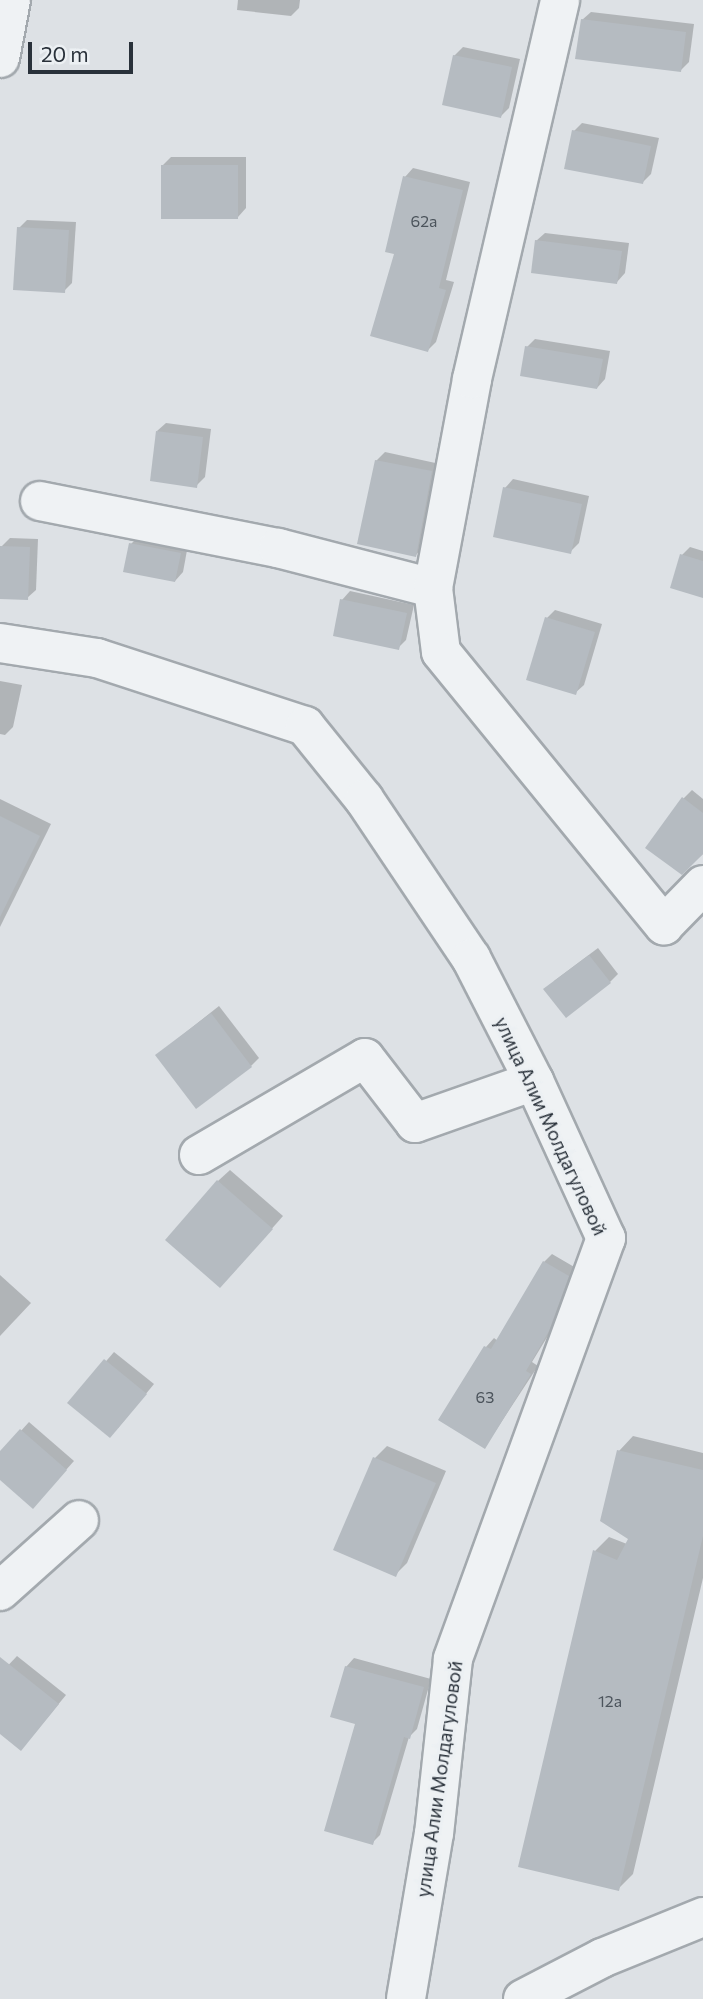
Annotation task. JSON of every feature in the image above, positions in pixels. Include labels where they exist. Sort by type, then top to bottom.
[{"type":"street","points":[[0,58],[11,0]]},
{"type":"street","points":[[560,0],[472,379],[433,588],[441,652],[664,925],[703,885]]},
{"type":"street","points":[[40,501],[278,548],[433,588]]},
{"type":"street","name":"улица Алии Молдагуловой","points":[[0,643],[97,657],[305,726],[364,799],[471,958],[534,1081],[606,1238],[453,1659],[434,1833],[407,1999]]},
{"type":"street","points":[[199,1156],[365,1058],[415,1123],[534,1081]]},
{"type":"street","points":[[0,1591],[79,1520]]},
{"type":"street","points":[[523,1999],[602,1958],[703,1917]]},
{"type":"building","points":[[581,19],[686,32],[681,72],[575,59]]},
{"type":"building","points":[[453,55],[512,67],[501,118],[442,105]]},
{"type":"building","points":[[572,130],[651,146],[643,184],[564,169]]},
{"type":"building","points":[[161,165],[238,165],[238,219],[161,219]]},
{"type":"building","points":[[403,176],[463,190],[439,288],[446,290],[428,352],[370,336],[394,254],[385,252]]},
{"type":"building","points":[[17,227],[69,230],[65,293],[13,290]]},
{"type":"building","points":[[535,240],[622,251],[617,284],[531,273]]},
{"type":"building","points":[[525,346],[603,359],[597,389],[520,376]]},
{"type":"building","points":[[156,431],[203,437],[197,488],[150,481]]},
{"type":"building","points":[[375,460],[432,471],[416,557],[357,544]]},
{"type":"building","points":[[503,487],[582,504],[571,554],[493,537]]},
{"type":"building","points":[[129,543],[181,553],[175,582],[123,572]]},
{"type":"building","points":[[0,546],[30,547],[28,600],[0,599]]},
{"type":"building","points":[[680,554],[703,561],[703,598],[670,588]]},
{"type":"building","points":[[340,599],[407,613],[399,650],[333,636]]},
{"type":"building","points":[[545,617],[595,632],[576,695],[526,680]]},
{"type":"building","points":[[682,797],[703,813],[703,854],[682,875],[645,848]]},
{"type":"building","points":[[0,816],[40,836],[0,917]]},
{"type":"building","points":[[589,955],[611,983],[566,1018],[543,989]]},
{"type":"building","points":[[211,1013],[252,1067],[196,1109],[155,1055]]},
{"type":"building","points":[[217,1180],[273,1229],[220,1288],[165,1240]]},
{"type":"building","points":[[543,1261],[569,1276],[549,1331],[526,1371],[531,1374],[485,1449],[438,1420],[484,1346],[491,1349]]},
{"type":"building","points":[[104,1359],[147,1394],[110,1438],[67,1403]]},
{"type":"building","points":[[20,1429],[67,1470],[33,1509],[0,1480],[0,1451]]},
{"type":"building","points":[[617,1450],[703,1470],[703,1536],[619,1891],[518,1867],[593,1550],[617,1560],[628,1539],[600,1521]]},
{"type":"building","points":[[373,1457],[436,1483],[396,1577],[333,1550]]},
{"type":"building","points":[[0,1657],[59,1704],[21,1751],[0,1734]]},
{"type":"building","points":[[345,1666],[424,1687],[410,1739],[404,1737],[373,1845],[324,1831],[355,1724],[330,1717]]}]
